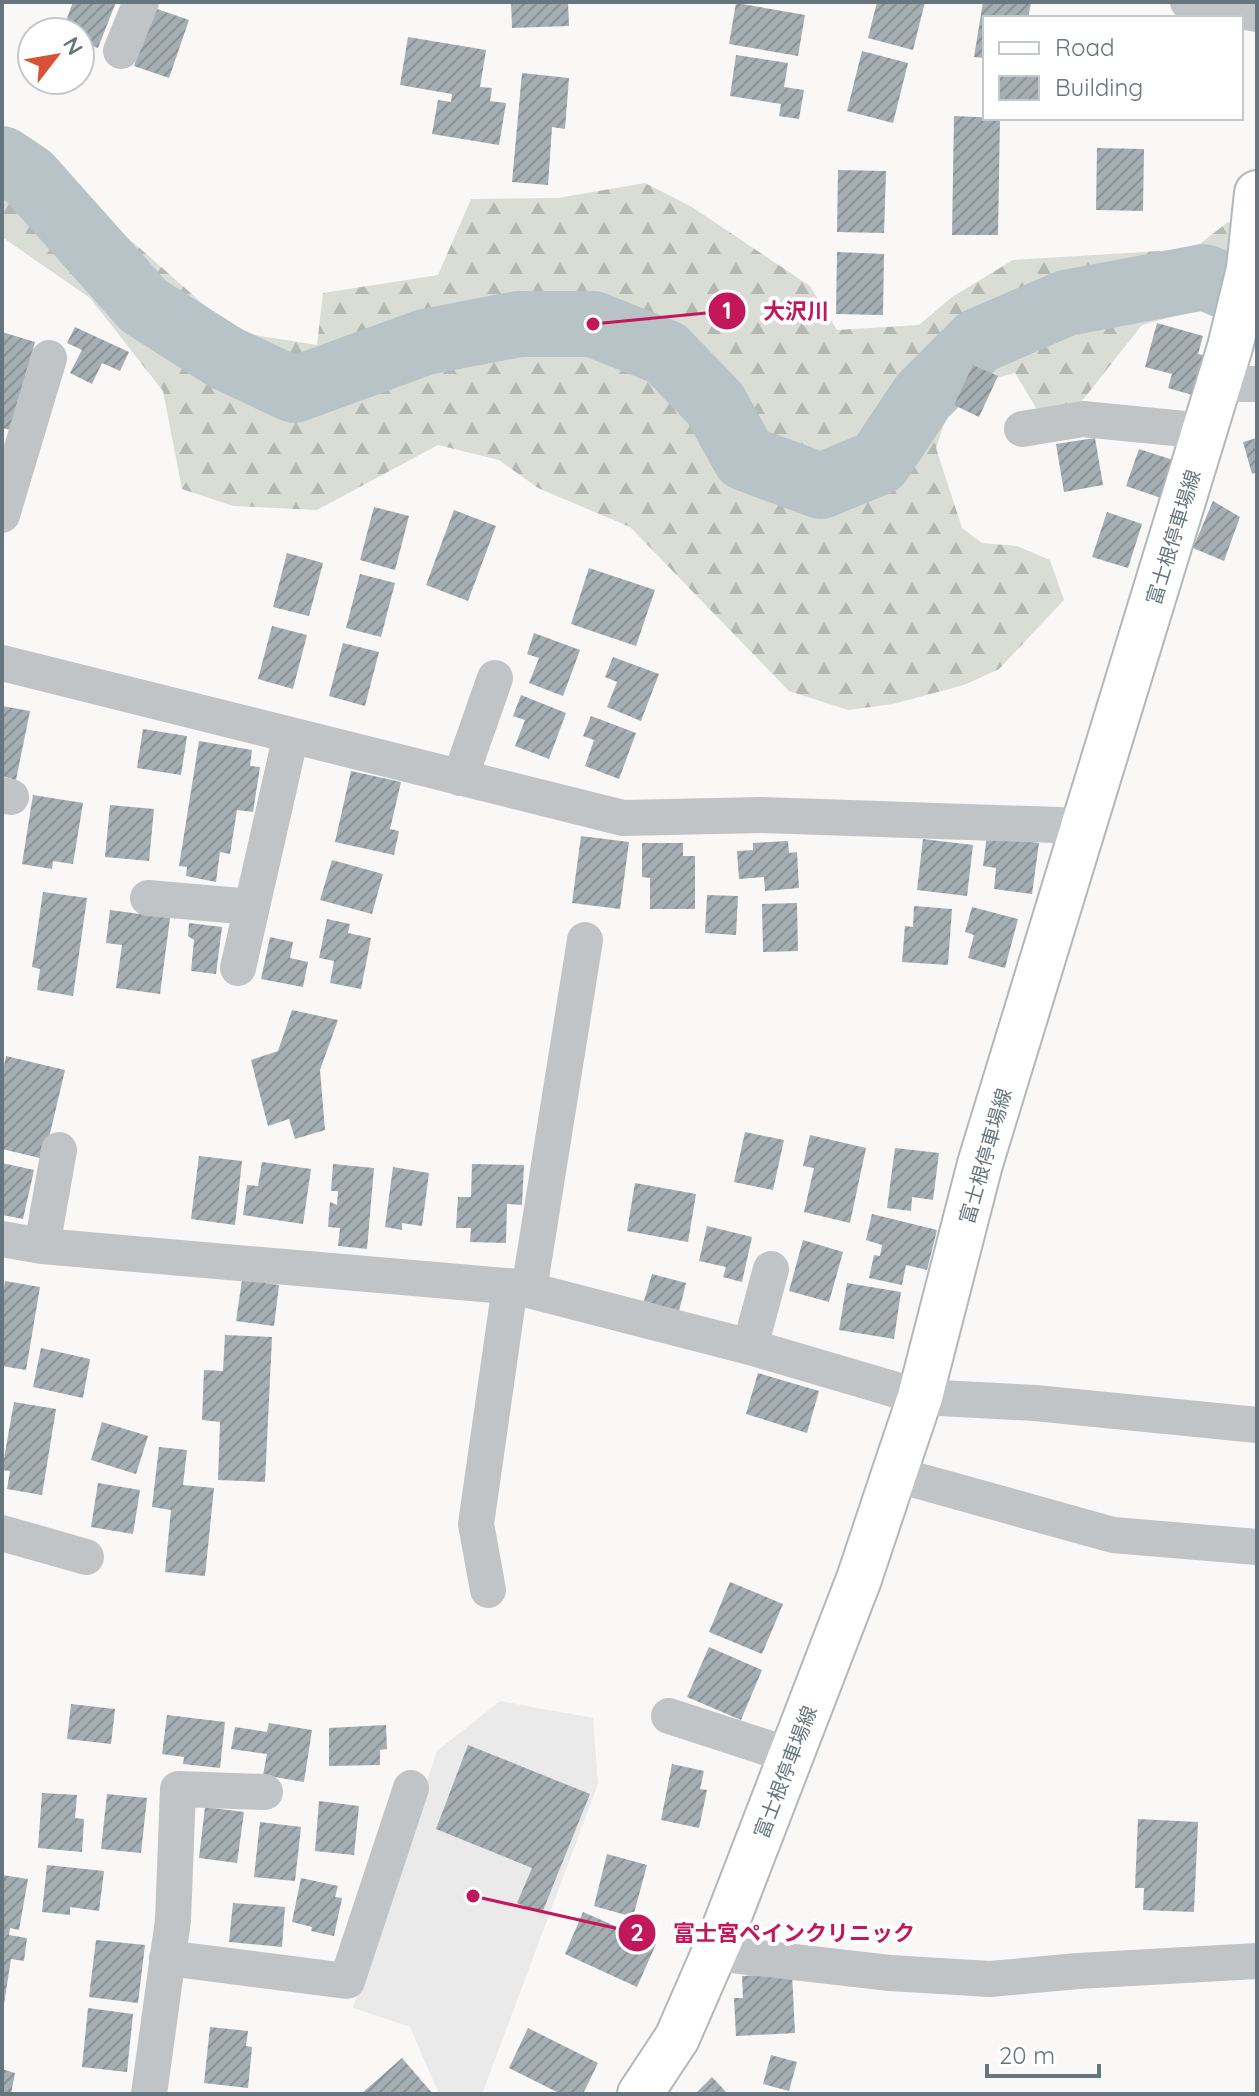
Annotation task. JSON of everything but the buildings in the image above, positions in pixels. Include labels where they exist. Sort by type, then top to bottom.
[{"type":"main road","name":"富士根停車場線","points":[[640,2094],[677,2038],[714,1953],[859,1579],[920,1397],[980,1164],[1205,431],[1235,372],[1256,210]]},
{"type":"street","points":[[121,51],[141,2]]},
{"type":"street","points":[[1188,2],[1257,14]]},
{"type":"street","points":[[2,515],[49,358]]},
{"type":"street","points":[[1022,429],[1083,419],[1205,431]]},
{"type":"street","points":[[2,663],[623,818],[762,815],[1086,826]]},
{"type":"street","points":[[460,778],[495,678]]},
{"type":"street","points":[[238,968],[291,735]]},
{"type":"street","points":[[148,898],[252,907]]},
{"type":"street","points":[[488,1590],[476,1524],[585,940]]},
{"type":"street","points":[[42,1246],[59,1150]]},
{"type":"street","points":[[2,1239],[42,1246],[519,1288],[750,1347],[920,1397],[1035,1403],[1257,1425]]},
{"type":"street","points":[[750,1347],[771,1269]]},
{"type":"street","points":[[894,1474],[1113,1535],[1257,1547]]},
{"type":"street","points":[[2,1533],[86,1557]]},
{"type":"street","points":[[669,1716],[792,1756]]},
{"type":"street","points":[[167,1958],[347,1981],[411,1788]]},
{"type":"street","points":[[149,2094],[173,1920],[178,1789],[265,1792]]},
{"type":"street","points":[[714,1953],[890,1973],[990,1979],[1257,1961]]},
{"type":"shaded area","points":[[500,1701],[593,1718],[598,1784],[482,2094],[439,2094],[410,2027],[353,2008],[437,1751]]},
{"type":"green space","points":[[2,137],[135,244],[235,332],[317,345],[323,293],[438,275],[471,199],[558,198],[645,183],[692,207],[810,286],[837,330],[919,325],[952,297],[1013,260],[1193,249],[1228,222],[1247,233],[1246,304],[1190,312],[1142,325],[1078,406],[1046,424],[1015,373],[956,388],[936,448],[962,528],[982,543],[1017,546],[1050,560],[1064,600],[999,669],[964,685],[893,704],[848,710],[789,691],[630,527],[538,488],[499,460],[438,445],[317,510],[233,506],[182,489],[163,391],[90,298],[2,237]]},
{"type":"waterway","points":[[2,159],[29,177],[144,306],[226,358],[294,390],[425,342],[519,324],[593,324],[666,353],[715,404],[745,458],[821,486],[879,462],[923,396],[978,341],[1066,303],[1204,277],[1257,299]]},
{"type":"place","name":"大沢川","points":[[593,324]]},
{"type":"place","name":"富士宮ペインクリニック","points":[[473,1896]]}]
